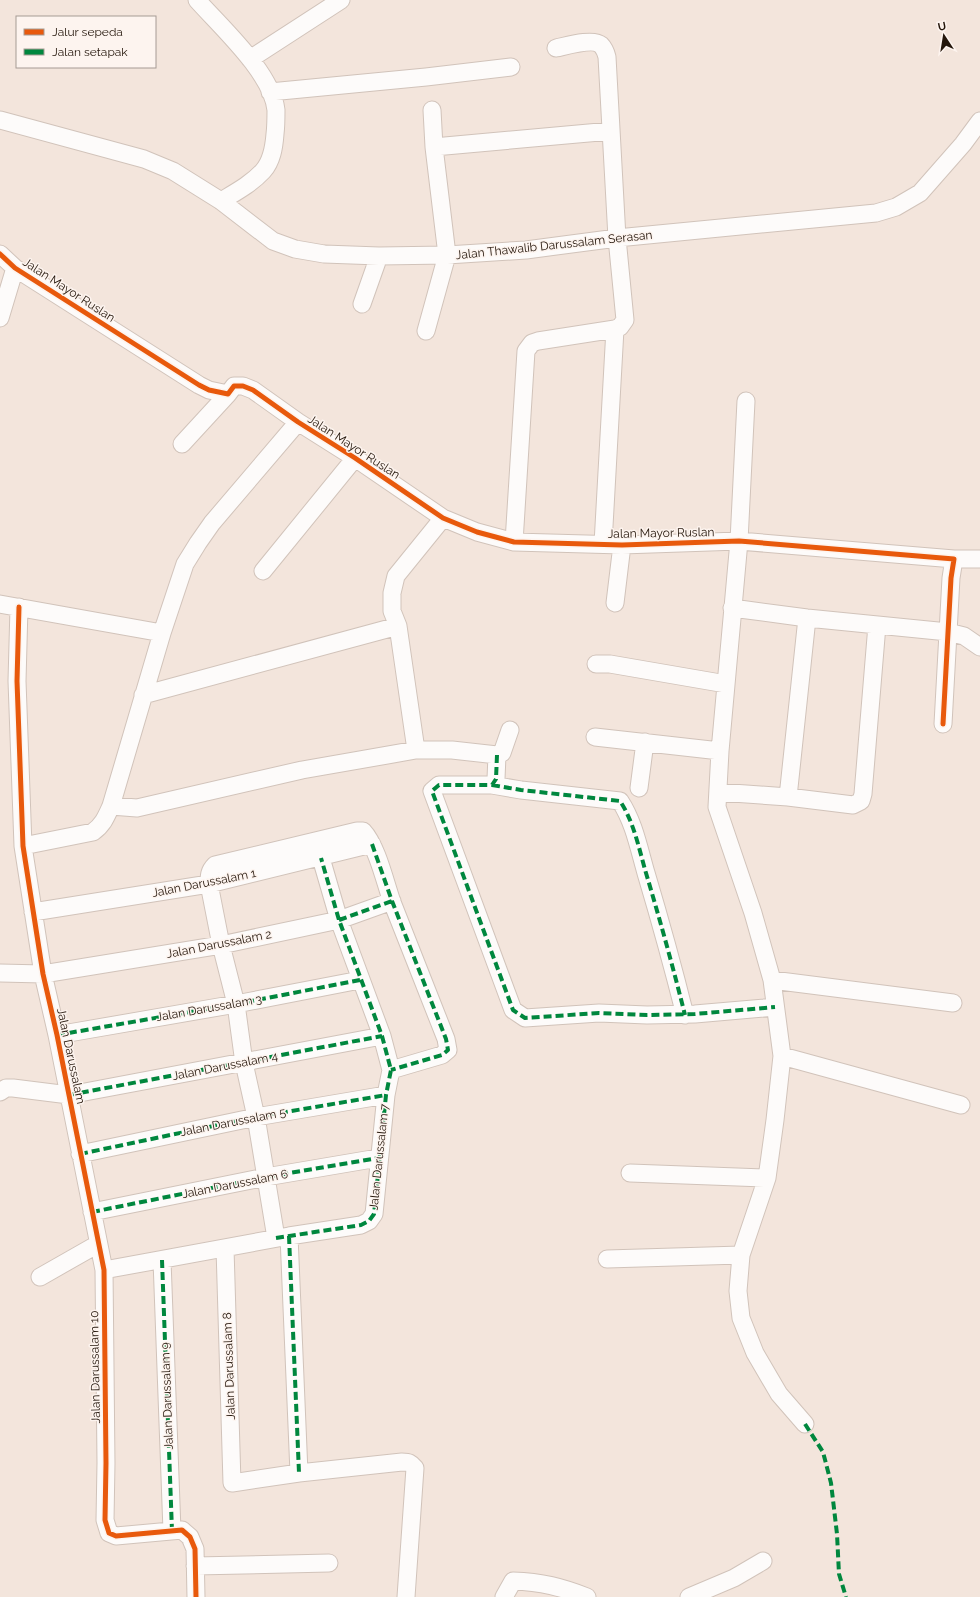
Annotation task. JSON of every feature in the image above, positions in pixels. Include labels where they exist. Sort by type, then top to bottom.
[{"type":"street","points":[[197,0],[260,72],[270,92],[276,109],[276,127],[273,152],[264,170],[248,186],[221,201]]},
{"type":"street","points":[[250,59],[334,2]]},
{"type":"street","points":[[514,542],[526,351],[532,343],[538,340],[615,329],[620,327],[626,320],[617,238],[607,57],[604,48],[600,44],[590,42],[556,48]]},
{"type":"street","points":[[270,92],[418,78],[510,67]]},
{"type":"street","points":[[426,331],[447,255],[434,147],[432,110]]},
{"type":"street","name":"Jalan Thawalib Darussalam Serasan","points":[[0,120],[144,159],[173,171],[221,201],[273,241],[287,246],[324,254],[379,256],[447,255],[526,250],[617,238],[876,213],[896,206],[920,193],[963,144],[980,121]]},
{"type":"street","points":[[434,147],[611,131]]},
{"type":"street","name":"Jalan Mayor Ruslan","points":[[0,254],[15,268],[199,385],[209,390],[228,394],[234,386],[243,386],[253,390],[298,422],[355,458],[443,518],[477,532],[514,542],[622,545],[739,542],[954,559],[980,559]]},
{"type":"street","points":[[362,304],[379,256]]},
{"type":"street","points":[[0,318],[15,268]]},
{"type":"street","points":[[603,544],[615,329]]},
{"type":"street","points":[[182,444],[228,394]]},
{"type":"street","points":[[746,401],[739,542],[720,751],[717,807],[753,913],[772,980],[782,1056],[776,1120],[767,1178],[742,1255],[738,1290],[741,1318],[755,1353],[779,1394],[805,1424]]},
{"type":"street","points":[[23,846],[93,832],[101,827],[111,806],[162,632],[185,564],[212,523],[298,422]]},
{"type":"street","points":[[263,571],[355,458]]},
{"type":"street","points":[[416,750],[398,626],[392,611],[392,593],[396,576],[443,518]]},
{"type":"street","points":[[615,603],[622,545]]},
{"type":"street","points":[[944,724],[951,578],[954,559]]},
{"type":"street","points":[[0,604],[19,606],[162,632]]},
{"type":"street","name":"Jalan Darussalam","points":[[19,606],[17,681],[23,846],[43,974],[57,1035],[104,1270]]},
{"type":"street","points":[[732,608],[807,618],[948,632],[964,636],[980,647]]},
{"type":"street","points":[[788,797],[807,618]]},
{"type":"street","points":[[718,792],[788,797],[853,805],[861,801],[863,794],[878,624]]},
{"type":"street","points":[[143,695],[398,626]]},
{"type":"street","points":[[596,664],[610,664],[726,684]]},
{"type":"street","points":[[111,806],[138,808],[302,770],[416,750],[452,750],[497,755],[502,754],[510,730]]},
{"type":"street","points":[[595,738],[720,751]]},
{"type":"street","points":[[639,788],[645,742]]},
{"type":"street","points":[[492,785],[496,779],[497,755]]},
{"type":"street","points":[[685,1015],[668,944],[636,836],[626,811],[620,802],[492,785],[438,785],[432,791],[513,1010],[525,1018],[599,1013],[647,1016],[685,1015],[775,1007]]},
{"type":"street","points":[[391,1070],[442,1055],[448,1050],[446,1039],[392,901],[372,844],[363,831],[220,862],[210,869],[209,884],[221,945],[236,1004],[244,1063],[256,1116],[266,1177],[282,1237],[299,1473],[402,1462],[409,1462],[412,1464],[415,1468],[406,1597]]},
{"type":"street","name":"Jalan Darussalam 1","points":[[33,912],[209,884],[321,858],[372,844]]},
{"type":"street","name":"Jalan Darussalam 7","points":[[104,1270],[282,1237],[361,1225],[369,1222],[374,1214],[378,1158],[386,1095],[391,1070],[382,1036],[339,920],[321,858]]},
{"type":"street","name":"Jalan Darussalam 2","points":[[0,973],[43,974],[221,945],[339,920],[392,901]]},
{"type":"street","name":"Jalan Darussalam 3","points":[[57,1035],[236,1004],[360,980]]},
{"type":"street","points":[[772,980],[953,1003]]},
{"type":"street","name":"Jalan Darussalam 4","points":[[0,1092],[6,1088],[14,1088],[69,1094],[244,1063],[382,1036]]},
{"type":"street","points":[[782,1056],[961,1105]]},
{"type":"street","name":"Jalan Darussalam 5","points":[[80,1154],[256,1116],[386,1095]]},
{"type":"street","name":"Jalan Darussalam 6","points":[[92,1212],[266,1177],[378,1158]]},
{"type":"street","points":[[630,1172],[767,1178]]},
{"type":"street","points":[[40,1277],[98,1244]]},
{"type":"street","name":"Jalan Darussalam 8","points":[[225,1248],[232,1483],[299,1473]]},
{"type":"street","points":[[607,1259],[742,1255]]},
{"type":"street","name":"Jalan Darussalam 9","points":[[162,1260],[172,1531]]},
{"type":"street","name":"Jalan Darussalam 10","points":[[104,1270],[106,1463],[105,1520],[109,1533],[116,1536],[172,1531]]},
{"type":"street","points":[[172,1531],[182,1530],[190,1537],[195,1549],[196,1597]]},
{"type":"street","points":[[689,1597],[734,1578],[763,1561]]},
{"type":"street","points":[[195,1566],[329,1563]]},
{"type":"street","points":[[504,1597],[513,1581],[559,1586],[587,1597]]},
{"type":"marked path","points":[[497,755],[496,779],[492,785],[439,785],[432,791],[513,1010],[525,1018],[599,1013],[647,1015],[695,1014],[775,1007]]},
{"type":"marked path","points":[[492,785],[521,790],[620,801],[625,809],[636,836],[685,1015]]},
{"type":"marked path","points":[[372,844],[392,901],[446,1039],[448,1050],[442,1055],[391,1070]]},
{"type":"marked path","points":[[276,1238],[361,1225],[369,1221],[374,1214],[386,1095],[391,1070],[382,1036],[339,920],[321,858]]},
{"type":"marked path","points":[[339,920],[392,901]]},
{"type":"marked path","points":[[57,1035],[236,1004],[360,980]]},
{"type":"marked path","points":[[69,1095],[382,1036]]},
{"type":"marked path","points":[[80,1154],[256,1117],[386,1095]]},
{"type":"marked path","points":[[92,1212],[266,1177],[378,1158]]},
{"type":"marked path","points":[[289,1236],[299,1473]]},
{"type":"marked path","points":[[162,1260],[172,1531]]},
{"type":"marked path","points":[[805,1424],[823,1452],[831,1483],[837,1534],[839,1574],[846,1597]]},
{"type":"cycle path","points":[[0,254],[15,268],[199,385],[209,390],[228,394],[234,386],[243,386],[253,390],[298,422],[355,458],[443,518],[477,532],[514,542],[622,545],[739,541],[954,559],[951,578],[943,724]]},
{"type":"cycle path","points":[[19,607],[17,681],[23,846],[43,974],[57,1035],[104,1270],[106,1463],[105,1520],[109,1533],[116,1536],[182,1530],[190,1537],[195,1549],[196,1597]]}]
